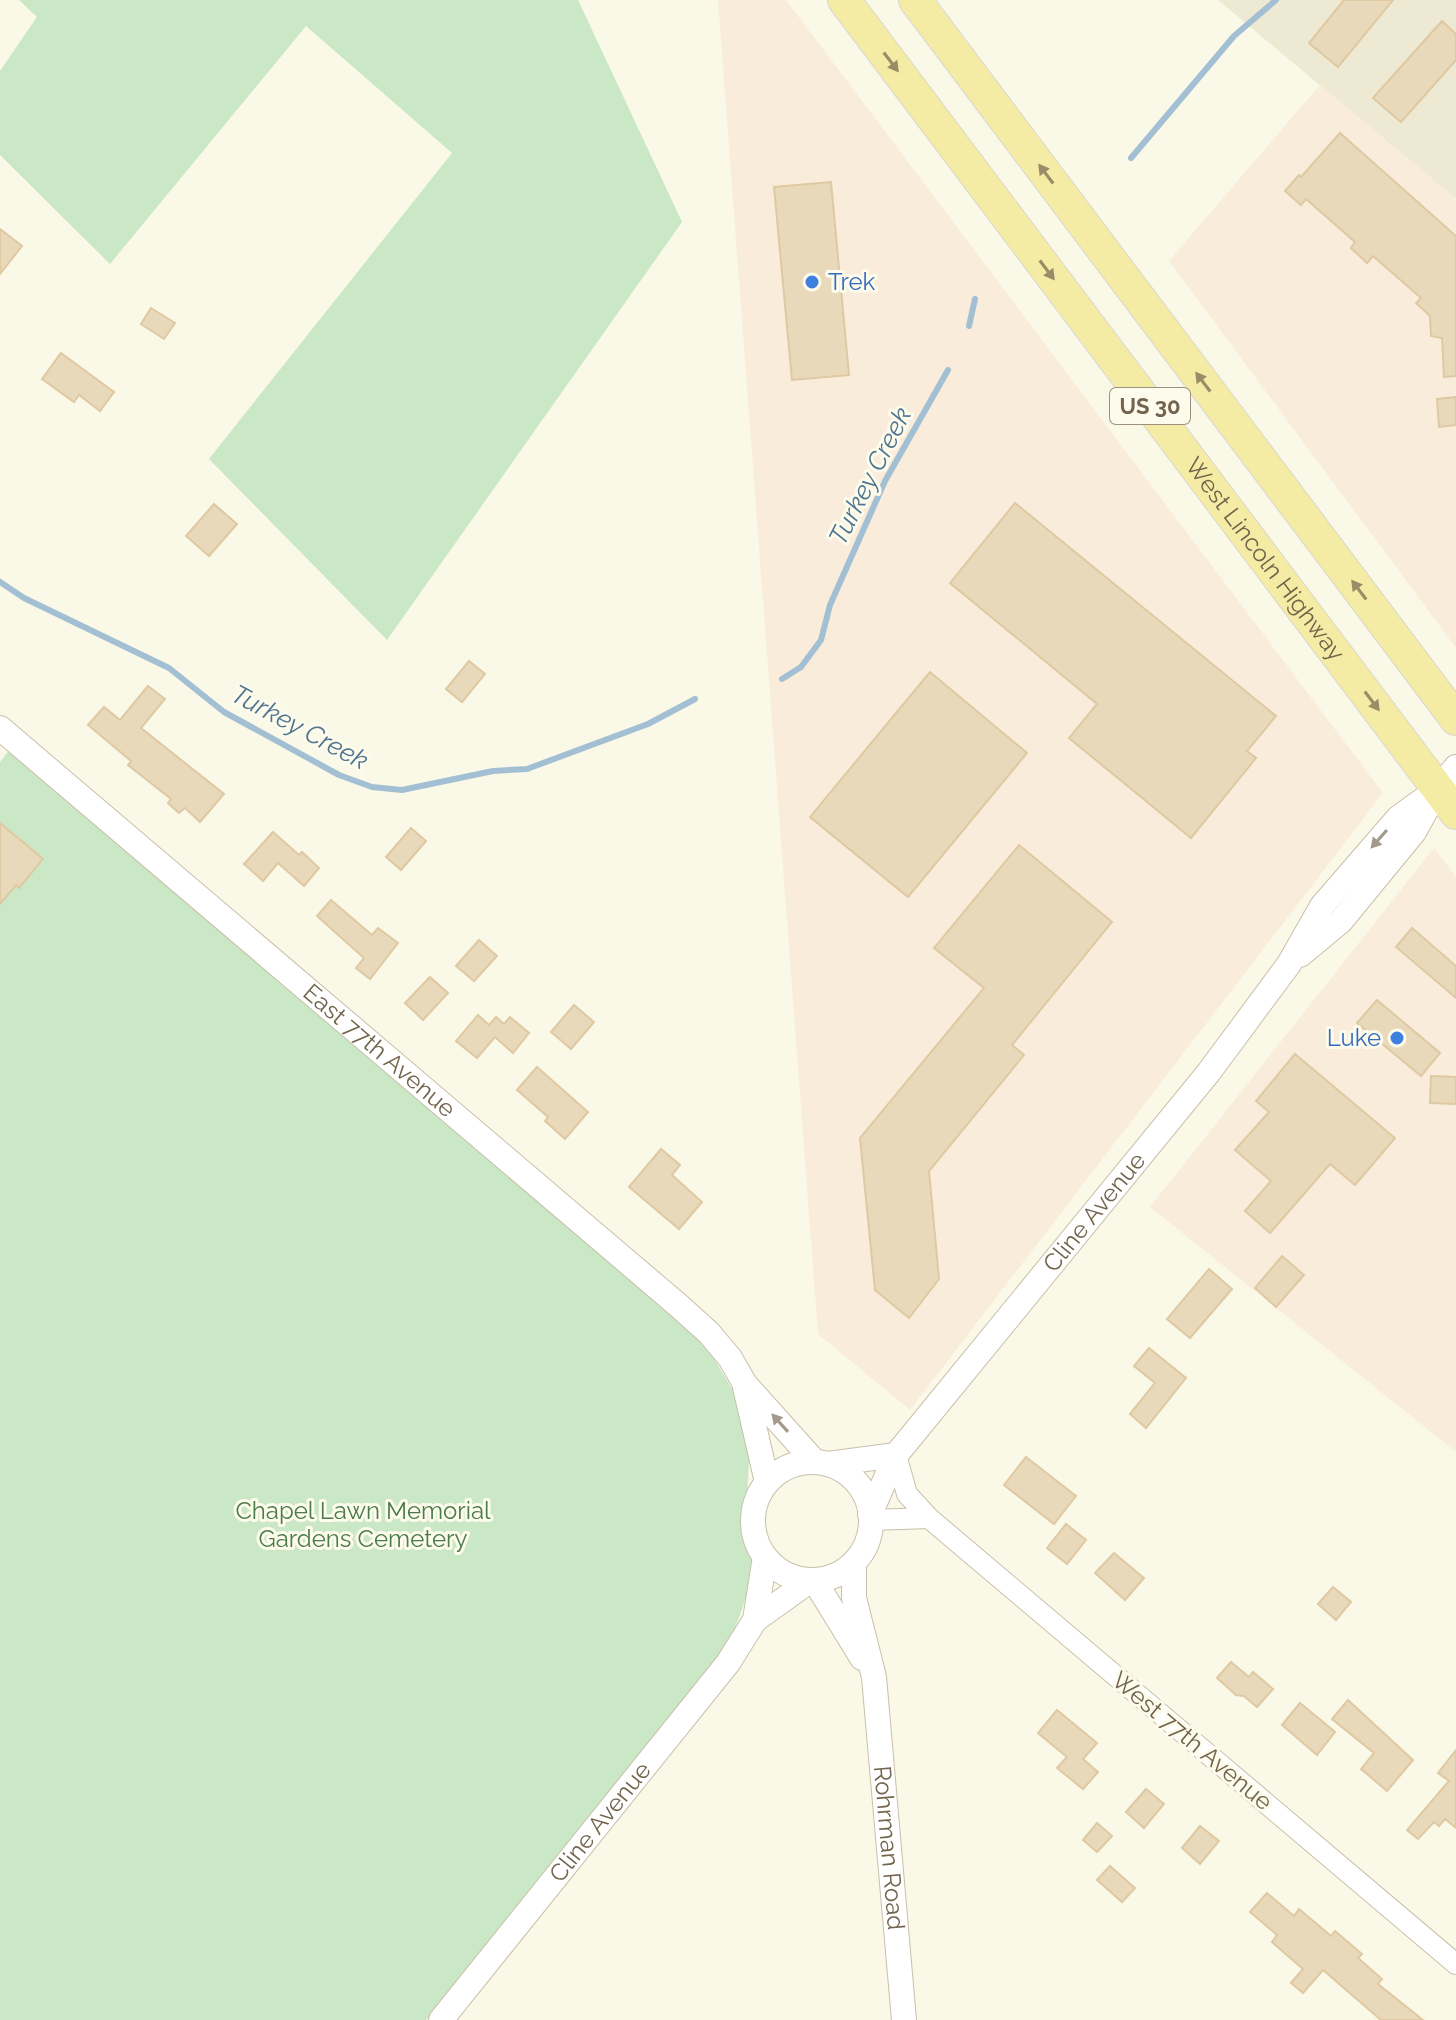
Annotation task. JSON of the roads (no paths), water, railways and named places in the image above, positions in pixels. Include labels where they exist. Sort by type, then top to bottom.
[{"type":"main road","name":"West Lincoln Highway","points":[[844,0],[1450,790]]},
{"type":"main road","name":"US 30","points":[[915,0],[1456,719]]},
{"type":"street","name":"East 77th Avenue","points":[[0,728],[678,1305],[709,1333],[730,1358],[745,1384],[822,1463]]},
{"type":"street","name":"Cline Avenue","points":[[870,1517],[896,1455],[1154,1141],[1289,964],[1322,906],[1398,818],[1450,790]]},
{"type":"street","name":"East 77th Avenue","points":[[745,1384],[767,1482]]},
{"type":"street","points":[[822,1463],[852,1478],[861,1488],[870,1517],[867,1543],[854,1563],[836,1575],[813,1580],[781,1571],[765,1557],[754,1532],[753,1519],[755,1506],[767,1482],[789,1466],[896,1455]]},
{"type":"street","name":"West 77th Avenue","points":[[896,1455],[907,1494],[929,1518],[1456,1964]]},
{"type":"street","points":[[870,1517],[929,1518]]},
{"type":"street","name":"Cline Avenue","points":[[441,2020],[728,1663],[755,1620],[765,1557]]},
{"type":"street","name":"Rohrman Road","points":[[854,1563],[854,1598],[874,1677],[904,2020]]},
{"type":"street","name":"Cline Avenue","points":[[755,1620],[813,1580]]},
{"type":"street","name":"Rohrman Road","points":[[813,1580],[874,1677]]},
{"type":"waterway","name":"Turkey Creek","points":[[1131,158],[1234,36],[1276,0]]},
{"type":"waterway","name":"Turkey Creek","points":[[969,326],[975,299]]},
{"type":"waterway","name":"Turkey Creek","points":[[782,679],[801,667],[821,640],[830,605],[885,481],[948,370]]},
{"type":"waterway","name":"Turkey Creek","points":[[0,582],[24,598],[169,668],[224,712],[339,775],[372,787],[402,790],[493,771],[527,769],[648,724],[695,699]]},
{"type":"place","name":"Trek","points":[[812,282]]},
{"type":"place","name":"Luke","points":[[1397,1038]]},
{"type":"park label","name":"Chapel Lawn Memorial Gardens Cemetery","points":[[363,1525]]}]
